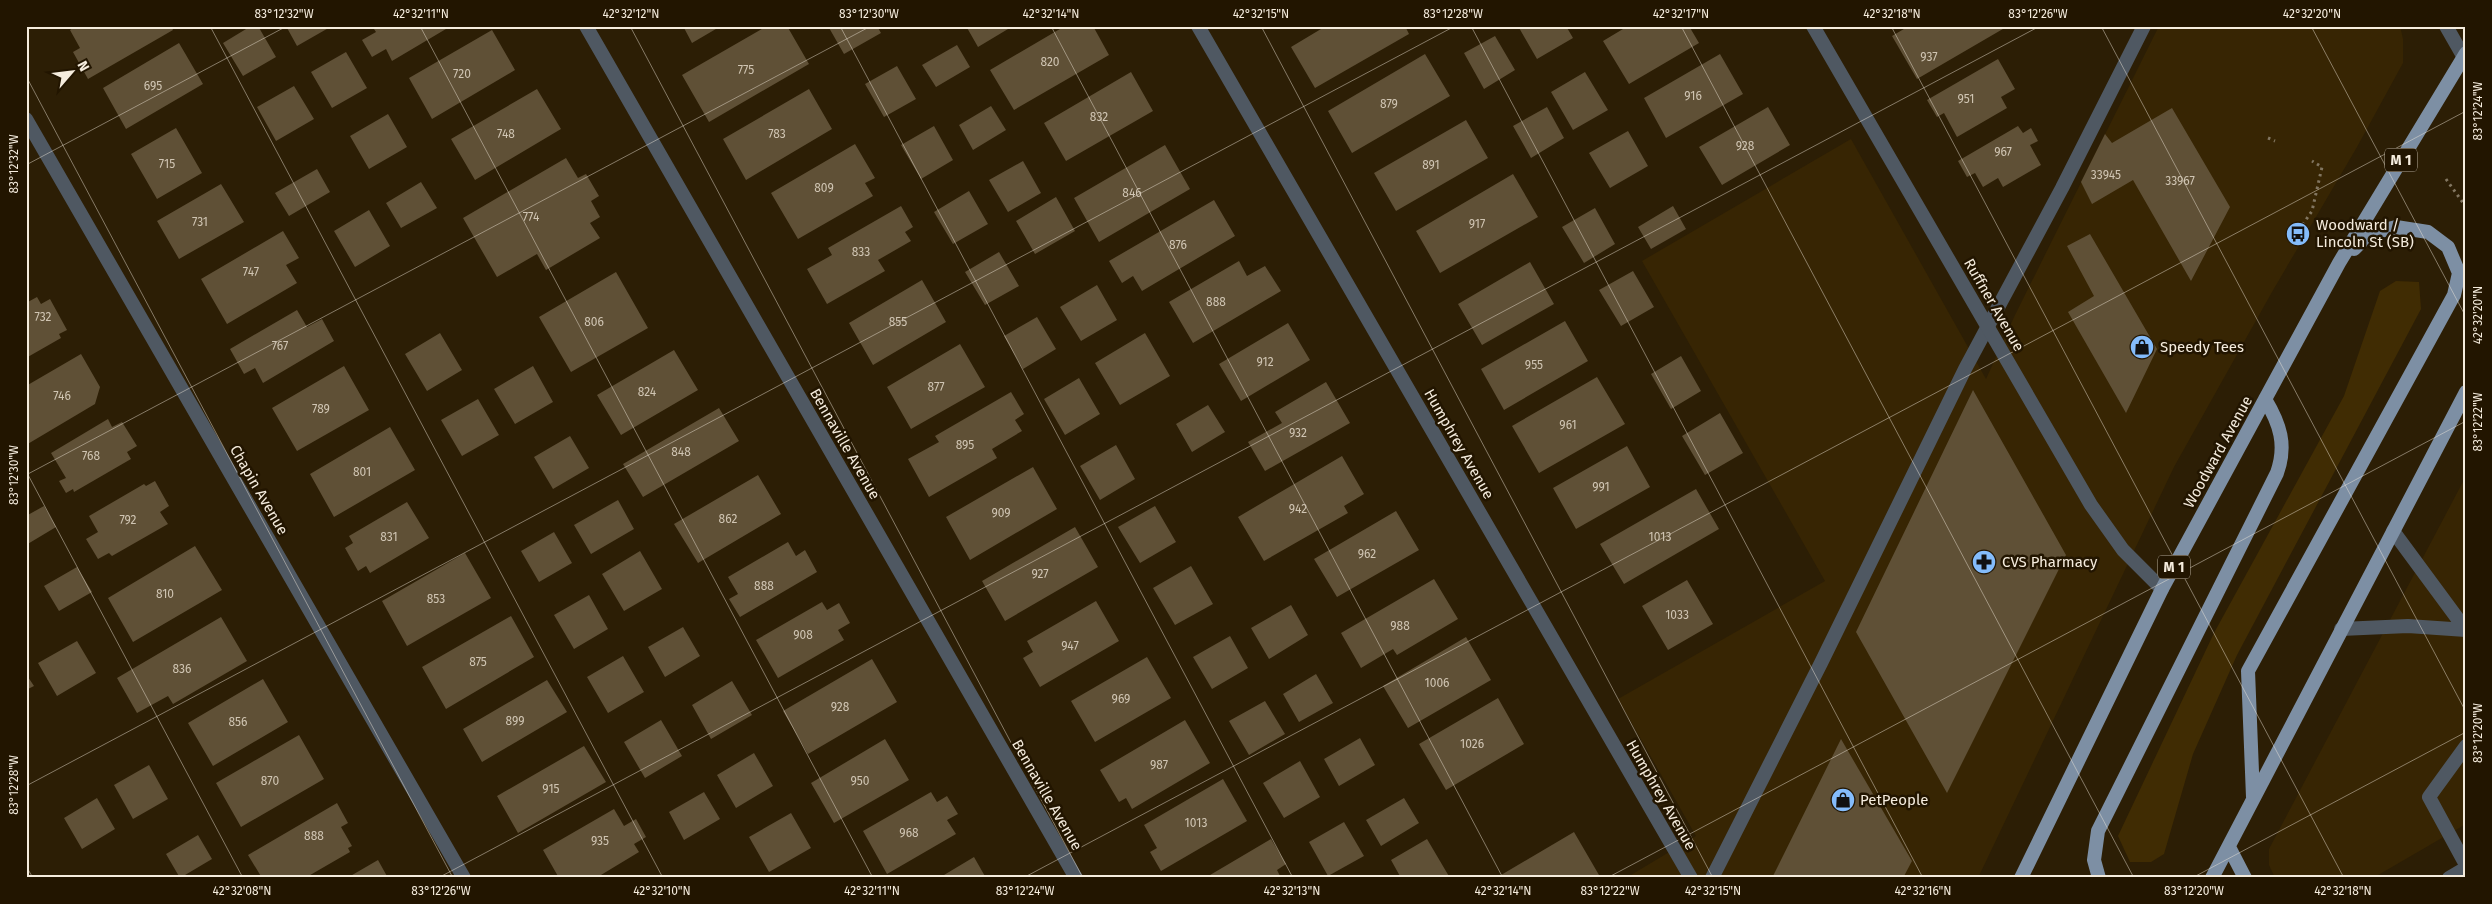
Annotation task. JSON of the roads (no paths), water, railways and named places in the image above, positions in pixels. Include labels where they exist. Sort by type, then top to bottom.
[{"type":"main road","name":"Woodward Avenue","points":[[2021,878],[2162,589],[2339,263],[2465,57]]},
{"type":"main road","points":[[2253,797],[2248,670],[2454,295],[2459,273],[2448,248],[2428,232],[2396,227],[2369,234],[2339,263]]},
{"type":"main road","points":[[2212,878],[2466,392]]},
{"type":"main road","points":[[2100,878],[2094,860],[2098,831],[2280,467],[2282,436],[2279,425],[2265,399]]},
{"type":"main road","points":[[2229,847],[2245,878]]},
{"type":"street","name":"Bennaville Avenue","points":[[586,26],[1076,878]]},
{"type":"street","name":"Humphrey Avenue","points":[[1198,26],[1690,878]]},
{"type":"street","name":"Ruffner Avenue","points":[[1813,26],[2091,505],[2123,550],[2162,589]]},
{"type":"street","points":[[1712,878],[1821,663],[1965,369],[2062,188],[2144,26]]},
{"type":"street","points":[[2446,26],[2465,57]]},
{"type":"street","name":"Chapin Avenue","points":[[26,119],[464,878]]},
{"type":"street","points":[[2393,531],[2466,630]]},
{"type":"street","points":[[2341,629],[2408,626],[2466,630]]},
{"type":"street","points":[[2449,878],[2466,866],[2428,798],[2466,746]]},
{"type":"place","name":"Woodward / Lincoln St (SB)","points":[[2298,234]]},
{"type":"place","name":"Speedy Tees","points":[[2142,347]]},
{"type":"place","name":"CVS Pharmacy","points":[[1984,562]]},
{"type":"place","name":"PetPeople","points":[[1843,800]]}]
